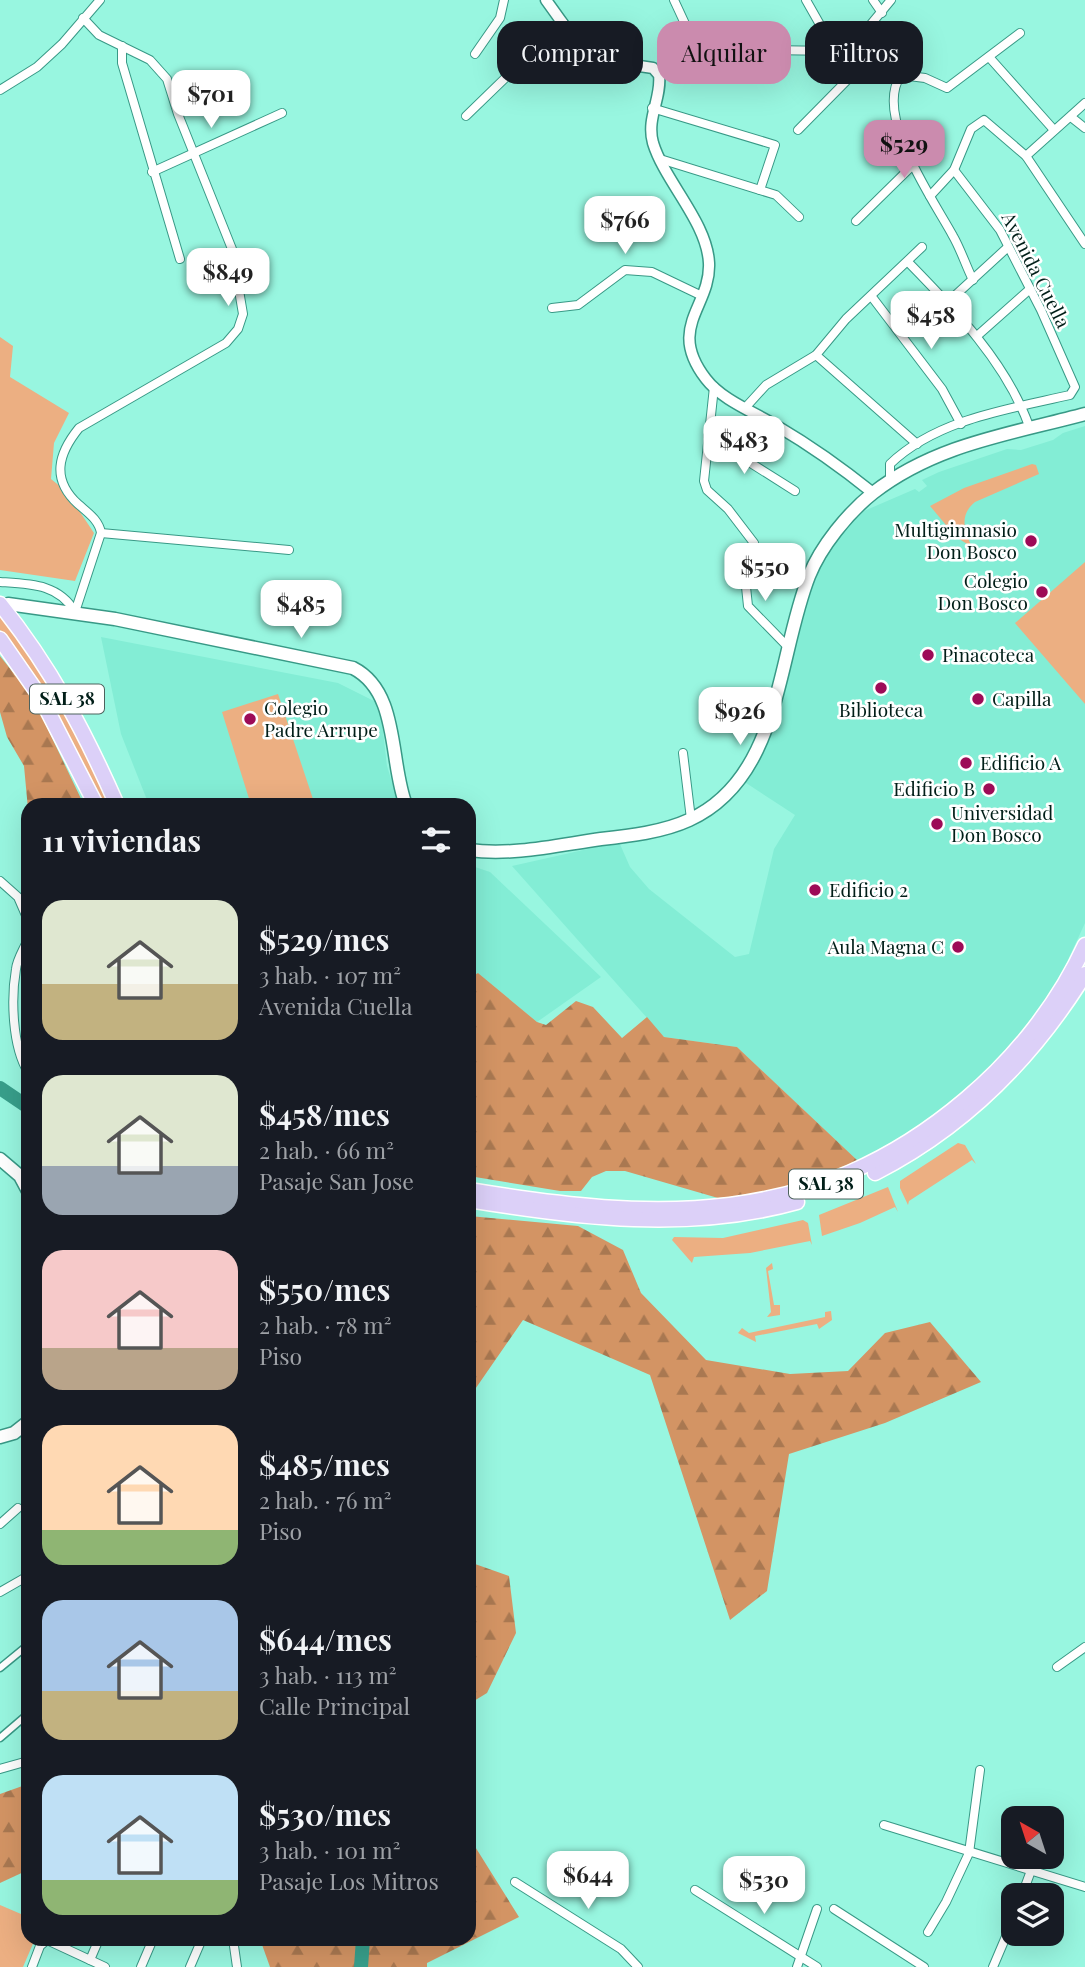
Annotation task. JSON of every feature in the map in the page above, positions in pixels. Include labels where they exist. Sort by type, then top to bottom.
[{"type":"highway","name":"SAL 38","points":[[4,604],[55,678],[80,724],[114,798]]},
{"type":"highway","name":"SAL 38","points":[[0,639],[41,698],[92,798]]},
{"type":"highway","name":"SAL 38","points":[[476,1191],[583,1205],[685,1210],[768,1200],[828,1183],[903,1146],[947,1116],[988,1080],[1048,1009],[1085,945]]},
{"type":"highway","name":"SAL 38","points":[[476,1201],[576,1214],[673,1221],[744,1215],[831,1192],[894,1163],[977,1104],[1037,1042],[1085,975]]},
{"type":"main road","points":[[476,850],[511,850],[611,838],[677,825],[691,819],[723,796],[754,754],[766,728],[788,647],[815,564],[836,533],[873,493],[942,452],[1029,426],[1085,414]]},
{"type":"main road","points":[[4,604],[75,612],[331,663],[365,674],[383,698],[404,798]]},
{"type":"main road","points":[[0,1159],[21,1178]]},
{"type":"main road","points":[[0,1437],[14,1433],[21,1428]]},
{"type":"street","points":[[475,54],[500,18],[504,0]]},
{"type":"street","points":[[546,0],[561,21]]},
{"type":"street","points":[[674,0],[684,21]]},
{"type":"street","points":[[806,0],[818,21]]},
{"type":"street","points":[[873,0],[882,13]]},
{"type":"street","points":[[875,21],[891,0]]},
{"type":"street","points":[[0,90],[37,67],[62,44],[97,1]]},
{"type":"street","points":[[75,612],[101,534],[96,521],[66,491],[60,474],[65,445],[79,428],[226,344],[238,329],[243,314],[232,249],[178,114],[167,79],[150,61],[99,36],[83,18]]},
{"type":"street","points":[[923,79],[947,88],[1020,33]]},
{"type":"street","points":[[122,46],[122,63],[152,172],[180,259]]},
{"type":"street","points":[[989,57],[1054,130]]},
{"type":"street","points":[[466,116],[499,84]]},
{"type":"street","points":[[657,84],[650,129],[660,159],[707,249],[709,271],[690,321],[694,360],[714,387],[834,461],[873,493]]},
{"type":"street","points":[[798,131],[844,84]]},
{"type":"street","points":[[894,84],[894,113],[912,166],[954,239],[972,280]]},
{"type":"street","points":[[1026,156],[1085,103]]},
{"type":"street","points":[[652,108],[775,145],[760,190]]},
{"type":"street","points":[[152,172],[282,113]]},
{"type":"street","points":[[1070,117],[1085,128]]},
{"type":"street","points":[[930,196],[954,170],[971,129],[984,120],[1026,156],[1085,244]]},
{"type":"street","points":[[660,159],[760,190],[785,201],[799,217]]},
{"type":"street","points":[[856,221],[912,166]]},
{"type":"street","name":"Avenida Cuella","points":[[954,170],[995,221],[1030,289],[1074,387],[1073,393],[1022,406]]},
{"type":"street","points":[[745,408],[766,385],[816,355],[846,319],[922,247]]},
{"type":"street","points":[[948,302],[1008,247]]},
{"type":"street","points":[[908,262],[977,336],[1022,406],[1029,426]]},
{"type":"street","points":[[552,308],[578,305],[625,270],[652,272],[700,295]]},
{"type":"street","points":[[977,336],[1030,289]]},
{"type":"street","points":[[872,297],[942,389],[961,424]]},
{"type":"street","points":[[816,355],[917,444]]},
{"type":"street","points":[[714,387],[704,481],[707,490],[728,509],[754,543]]},
{"type":"street","points":[[890,482],[890,464],[917,444],[978,416],[1022,406]]},
{"type":"street","points":[[708,436],[795,491]]},
{"type":"street","points":[[101,534],[289,550]]},
{"type":"street","points":[[743,558],[748,606],[788,647]]},
{"type":"street","points":[[0,582],[53,589],[67,598],[75,612]]},
{"type":"street","points":[[683,752],[691,819]]},
{"type":"street","points":[[0,881],[18,897],[21,904]]},
{"type":"street","points":[[21,955],[16,967],[15,999],[16,1029],[21,1047]]},
{"type":"street","points":[[0,1524],[18,1508]]},
{"type":"street","points":[[0,1592],[21,1580]]},
{"type":"street","points":[[1057,1667],[1085,1647]]},
{"type":"street","points":[[0,1668],[21,1651]]},
{"type":"street","points":[[0,1738],[21,1720]]},
{"type":"street","points":[[0,1769],[21,1763]]},
{"type":"street","points":[[928,1932],[946,1902],[969,1853],[980,1770]]},
{"type":"street","points":[[884,1825],[1085,1887]]},
{"type":"street","points":[[1027,1883],[1032,1870]]},
{"type":"street","points":[[515,1882],[621,1949],[638,1967]]},
{"type":"street","points":[[695,1890],[817,1967]]},
{"type":"street","points":[[797,1967],[817,1909]]},
{"type":"street","points":[[834,1909],[924,1967]]},
{"type":"street","points":[[32,1967],[40,1946]]},
{"type":"street","points":[[60,1946],[105,1967]]},
{"type":"street","points":[[90,1960],[96,1946]]},
{"type":"street","points":[[141,1967],[150,1946]]},
{"type":"street","points":[[190,1967],[199,1946]]},
{"type":"street","points":[[234,1946],[237,1967]]},
{"type":"street","points":[[993,1967],[1002,1946]]},
{"type":"shaded area","points":[[0,337],[13,346],[10,377],[69,413],[54,443],[51,479],[66,491],[94,533],[75,581],[0,570]]},
{"type":"shaded area","name":"Universidad Don Bosco","points":[[1085,426],[1085,923],[1061,975],[1037,1013],[984,1077],[910,1134],[858,1161],[737,1047],[664,1037],[512,866],[619,842],[630,867],[649,889],[735,957],[749,954],[774,849],[795,815],[743,781],[813,575],[834,541],[857,514],[915,489],[919,492],[927,486],[922,480],[939,472],[1007,449],[1021,450],[1053,440],[1063,433]]},
{"type":"shaded area","points":[[1032,464],[1036,465],[1039,474],[975,502],[970,507],[964,523],[972,547],[956,537],[930,506],[964,488]]},
{"type":"shaded area","points":[[1085,562],[1085,704],[1015,623]]},
{"type":"shaded area","points":[[0,610],[56,690],[108,798],[96,798],[12,645],[0,630]]},
{"type":"shaded area","name":"Colegio Padre Arrupe","points":[[101,637],[338,683],[380,704],[387,766],[397,798],[146,798],[121,734]]},
{"type":"shaded area","points":[[278,694],[313,798],[249,798],[222,712]]},
{"type":"shaded area","points":[[476,867],[490,872],[601,977],[537,1022],[478,973],[476,974]]},
{"type":"shaded area","points":[[958,1143],[965,1145],[976,1164],[972,1160],[909,1201],[908,1205],[900,1188],[900,1181]]},
{"type":"shaded area","points":[[888,1187],[898,1212],[895,1207],[822,1236],[819,1215]]},
{"type":"shaded area","points":[[803,1220],[808,1223],[812,1245],[810,1241],[750,1253],[694,1257],[692,1263],[672,1240],[674,1237],[723,1238]]},
{"type":"shaded area","points":[[772,1263],[773,1269],[768,1271],[774,1305],[780,1305],[780,1315],[767,1317],[771,1312],[766,1268]]},
{"type":"shaded area","points":[[831,1311],[832,1320],[819,1329],[817,1324],[755,1336],[756,1342],[738,1333],[742,1328],[749,1333],[825,1317],[825,1312]]},
{"type":"shaded area","points":[[0,1905],[21,1914],[21,1946],[32,1946],[23,1967],[0,1967]]},
{"type":"green space","points":[[0,656],[32,696],[81,798],[27,798],[24,766],[7,737],[0,712]]},
{"type":"green space","points":[[478,973],[537,1022],[546,1025],[576,1001],[593,1007],[622,1038],[647,1017],[664,1037],[737,1047],[858,1161],[795,1185],[751,1195],[718,1198],[625,1171],[606,1171],[592,1177],[581,1191],[560,1191],[476,1177]]},
{"type":"green space","points":[[476,1217],[578,1226],[623,1250],[641,1293],[706,1360],[790,1374],[848,1371],[885,1333],[930,1322],[981,1382],[885,1423],[789,1454],[767,1591],[730,1620],[650,1375],[523,1320],[476,1388]]},
{"type":"green space","points":[[476,1564],[509,1576],[516,1633],[487,1693],[476,1700]]},
{"type":"green space","points":[[21,1786],[21,1873],[0,1883],[0,1794]]},
{"type":"green space","points":[[476,1848],[519,1917],[476,1938]]},
{"type":"green space","points":[[262,1946],[461,1946],[427,1963],[427,1967],[270,1967]]},
{"type":"waterway","points":[[0,1088],[21,1102]]},
{"type":"waterway","points":[[361,1967],[362,1946]]},
{"type":"place","name":"Multigimnasio Don Bosco","points":[[1031,541]]},
{"type":"place","name":"Colegio Don Bosco","points":[[1042,592]]},
{"type":"place","name":"Pinacoteca","points":[[928,655]]},
{"type":"place","name":"Biblioteca","points":[[881,688]]},
{"type":"place","name":"Capilla","points":[[978,699]]},
{"type":"place","name":"Colegio Padre Arrupe","points":[[250,719]]},
{"type":"place","name":"Edificio A","points":[[966,763]]},
{"type":"place","name":"Edificio B","points":[[989,789]]},
{"type":"place","name":"Universidad Don Bosco","points":[[937,824]]},
{"type":"place","name":"Edificio 2","points":[[815,890]]},
{"type":"place","name":"Aula Magna C","points":[[958,947]]}]
